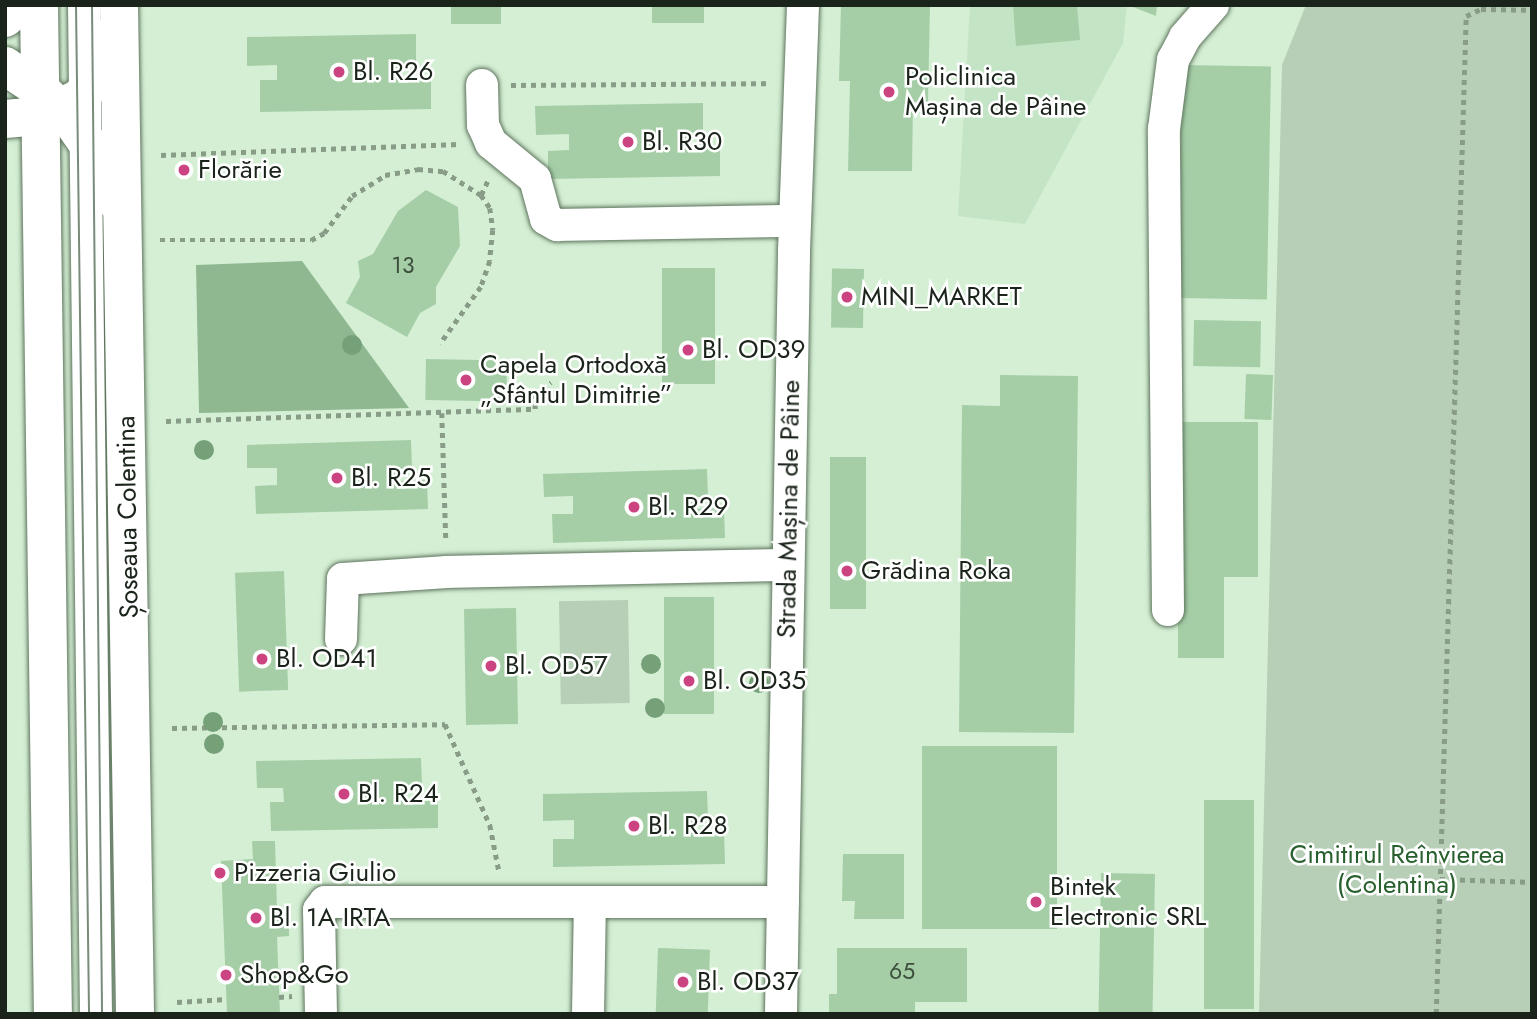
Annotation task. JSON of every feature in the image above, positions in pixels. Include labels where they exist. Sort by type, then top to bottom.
[{"type":"main road","points":[[5,18],[20,5]]},
{"type":"main road","name":"Șoseaua Colentina","points":[[39,5],[47,105],[44,210],[53,1014]]},
{"type":"main road","name":"Șoseaua Colentina","points":[[47,105],[119,13]]},
{"type":"main road","name":"Șoseaua Colentina","points":[[119,13],[135,1014]]},
{"type":"main road","points":[[5,66],[86,140],[106,172],[124,230]]},
{"type":"main road","name":"Șoseaua Colentina","points":[[5,131],[27,160],[44,210]]},
{"type":"street","points":[[47,105],[84,5]]},
{"type":"street","name":"Strada Mașina de Pâine","points":[[782,1014],[795,221],[803,5]]},
{"type":"street","points":[[1168,610],[1164,129],[1173,60],[1185,37],[1213,5]]},
{"type":"street","points":[[482,85],[483,125],[491,143],[535,179],[545,219],[557,225],[795,221]]},
{"type":"street","points":[[86,140],[96,1014]]},
{"type":"street","points":[[44,210],[88,264]]},
{"type":"street","points":[[341,639],[343,579],[447,572],[788,565]]},
{"type":"street","points":[[321,1014],[319,910],[325,902],[783,902]]},
{"type":"street","points":[[588,1014],[590,903]]},
{"type":"path","points":[[1436,1014],[1466,16],[1481,9],[1532,10]]},
{"type":"path","points":[[482,85],[800,82]]},
{"type":"path","points":[[160,155],[491,143]]},
{"type":"path","points":[[160,240],[311,240],[324,233],[352,196],[385,175],[418,169],[443,172],[481,195],[490,208],[493,230],[490,261],[481,287],[440,344]]},
{"type":"path","points":[[166,421],[535,409],[534,395],[551,382]]},
{"type":"path","points":[[442,413],[447,572]]},
{"type":"path","points":[[172,728],[445,724],[489,825],[506,903]]},
{"type":"path","points":[[1440,879],[1532,882]]},
{"type":"path","points":[[177,1002],[227,999]]},
{"type":"shaded area","points":[[970,5],[1127,5],[1123,43],[1025,224],[958,216]]},
{"type":"shaded area","points":[[302,261],[409,408],[199,413],[196,265]]},
{"type":"green space","name":"Cimitirul Reînvierea (Colentina)","points":[[1306,5],[1532,5],[1532,1014],[1259,1014],[1282,65]]},
{"type":"green space","points":[[628,600],[630,703],[561,704],[559,601]]},
{"type":"building","points":[[451,5],[501,5],[501,24],[451,24]]},
{"type":"building","points":[[652,5],[704,5],[704,23],[652,23]]},
{"type":"building","name":"Policlinica Mașina de Pâine","points":[[841,5],[930,5],[928,102],[913,102],[912,171],[848,171],[850,81],[839,81]]},
{"type":"building","points":[[1013,5],[1077,5],[1080,40],[1016,46]]},
{"type":"building","points":[[1128,5],[1157,5],[1156,16]]},
{"type":"building","name":"Bl. R26","points":[[416,34],[416,64],[400,64],[400,77],[431,76],[431,109],[260,112],[260,80],[277,80],[277,65],[247,66],[247,37]]},
{"type":"building","points":[[1182,65],[1271,67],[1267,300],[1178,298]]},
{"type":"building","name":"Bl. R30","points":[[703,103],[703,132],[687,133],[687,146],[720,146],[720,176],[548,179],[548,151],[569,150],[569,134],[536,135],[535,106]]},
{"type":"building","points":[[426,190],[458,207],[460,246],[436,287],[436,304],[420,313],[407,337],[346,303],[360,277],[358,261],[373,254],[398,211]]},
{"type":"building","name":"Bl. OD39","points":[[662,268],[715,268],[715,384],[662,384]]},
{"type":"building","name":"MINI_MARKET","points":[[832,268],[864,269],[863,328],[831,327]]},
{"type":"building","points":[[1194,320],[1261,321],[1260,367],[1193,366]]},
{"type":"building","name":"Capela Ortodoxă „Sfântul Dimitrie”","points":[[426,359],[507,360],[506,401],[425,400]]},
{"type":"building","points":[[1246,374],[1273,375],[1271,420],[1244,419]]},
{"type":"building","points":[[1000,375],[1078,376],[1074,733],[959,732],[962,405],[1000,406]]},
{"type":"building","points":[[1178,422],[1258,422],[1258,577],[1224,577],[1224,658],[1178,658]]},
{"type":"building","name":"Bl. R25","points":[[411,440],[412,468],[398,469],[398,481],[427,480],[428,509],[256,514],[255,486],[277,485],[277,468],[247,468],[247,445]]},
{"type":"building","name":"Grădina Roka","points":[[830,457],[866,457],[866,609],[830,609]]},
{"type":"building","name":"Bl. R29","points":[[707,469],[708,497],[694,497],[694,509],[724,508],[725,538],[553,543],[552,514],[573,514],[573,496],[544,497],[543,474]]},
{"type":"building","name":"Bl. OD41","points":[[284,571],[288,690],[239,692],[235,573]]},
{"type":"building","name":"Bl. OD35","points":[[664,597],[714,597],[714,714],[664,714]]},
{"type":"building","name":"Bl. OD57","points":[[516,608],[518,724],[466,725],[464,609]]},
{"type":"building","points":[[922,746],[1057,746],[1057,929],[922,929]]},
{"type":"building","name":"Bl. R24","points":[[421,758],[422,784],[405,785],[405,801],[438,801],[438,828],[271,831],[270,802],[284,802],[283,788],[257,788],[256,761]]},
{"type":"building","name":"Bl. R28","points":[[707,791],[708,819],[693,819],[694,831],[724,830],[725,864],[553,867],[553,839],[574,839],[574,820],[543,821],[543,794]]},
{"type":"building","points":[[1204,800],[1254,800],[1254,1009],[1204,1009]]},
{"type":"building","name":"Bl. 1A IRTA","points":[[252,841],[275,841],[277,911],[289,913],[289,936],[277,937],[280,1014],[227,1014],[221,861],[253,859]]},
{"type":"building","points":[[843,854],[904,854],[904,919],[854,919],[855,901],[842,901]]},
{"type":"building","points":[[1101,873],[1155,874],[1153,1014],[1099,1014]]},
{"type":"building","name":"Bl. OD37","points":[[658,948],[710,950],[708,1014],[656,1014]]},
{"type":"building","points":[[837,948],[967,948],[967,1002],[915,1002],[915,1014],[829,1014],[829,994],[837,994]]},
{"type":"tram line","points":[[76,5],[89,1014]]},
{"type":"tram line","points":[[92,5],[102,1014]]},
{"type":"place","name":"Bl. R26","points":[[339,72]]},
{"type":"place","name":"Policlinica Mașina de Pâine","points":[[889,92]]},
{"type":"place","name":"Bl. R30","points":[[628,142]]},
{"type":"place","name":"Florărie","points":[[184,170]]},
{"type":"place","name":"MINI_MARKET","points":[[847,297]]},
{"type":"place","name":"Bl. OD39","points":[[688,350]]},
{"type":"place","name":"Capela Ortodoxă „Sfântul Dimitrie”","points":[[466,380]]},
{"type":"place","name":"Bl. R25","points":[[337,478]]},
{"type":"place","name":"Bl. R29","points":[[634,507]]},
{"type":"place","name":"Grădina Roka","points":[[847,571]]},
{"type":"place","name":"Bl. OD41","points":[[262,659]]},
{"type":"place","name":"Bl. OD57","points":[[491,666]]},
{"type":"place","name":"Bl. OD35","points":[[689,681]]},
{"type":"place","name":"Bl. R24","points":[[344,794]]},
{"type":"place","name":"Bl. R28","points":[[634,826]]},
{"type":"place","name":"Pizzeria Giulio","points":[[220,873]]},
{"type":"place","name":"Bintek Electronic SRL","points":[[1036,902]]},
{"type":"place","name":"Bl. 1A IRTA","points":[[256,918]]},
{"type":"place","name":"Shop&Go","points":[[226,975]]},
{"type":"place","name":"Bl. OD37","points":[[683,982]]}]
